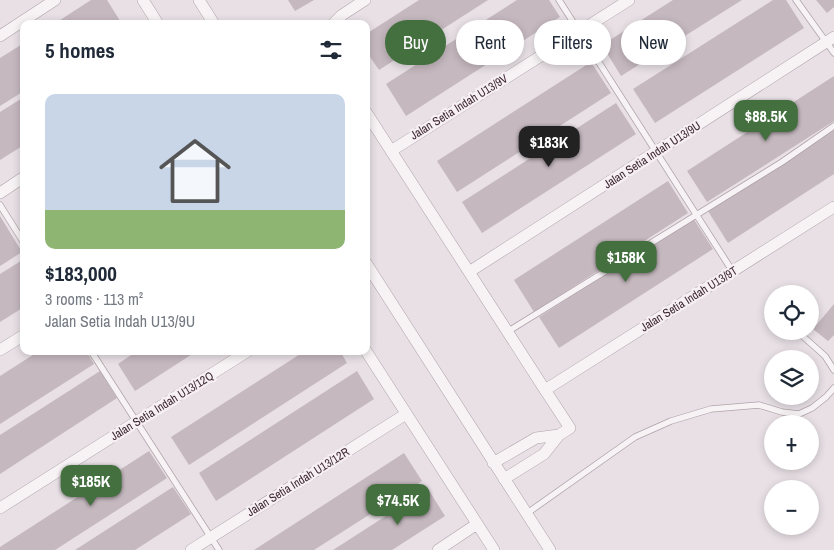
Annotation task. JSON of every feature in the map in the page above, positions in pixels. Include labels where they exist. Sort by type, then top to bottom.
[{"type":"street","points":[[24,20],[55,0]]},
{"type":"street","points":[[143,0],[156,20]]},
{"type":"street","points":[[199,0],[212,20]]},
{"type":"street","points":[[337,20],[365,0]]},
{"type":"street","name":"Jalan Setia Indah U13/9V","points":[[596,20],[628,0]]},
{"type":"street","points":[[0,36],[20,23]]},
{"type":"street","name":"Jalan Setia Indah U13/9U","points":[[469,272],[830,40]]},
{"type":"street","name":"Jalan Setia Indah U13/9V","points":[[391,150],[534,59]]},
{"type":"street","points":[[370,118],[570,428],[559,435],[544,454],[504,479]]},
{"type":"street","points":[[0,193],[20,180]]},
{"type":"street","name":"Jalan Setia Indah U13/9T","points":[[545,390],[834,207]]},
{"type":"street","points":[[370,269],[550,550]]},
{"type":"street","points":[[0,350],[20,338]]},
{"type":"street","name":"Jalan Setia Indah U13/12Q","points":[[0,508],[242,355]]},
{"type":"street","points":[[369,355],[494,550]]},
{"type":"street","name":"Jalan Setia Indah U13/12R","points":[[191,550],[406,414]]},
{"type":"street","points":[[494,463],[536,438],[559,435]]},
{"type":"street","points":[[438,550],[477,524]]},
{"type":"lane","points":[[559,0],[572,20]]},
{"type":"lane","points":[[796,0],[830,40],[834,53]]},
{"type":"lane","points":[[601,65],[733,272]]},
{"type":"lane","points":[[507,332],[782,162],[834,126]]},
{"type":"lane","points":[[0,205],[20,237]]},
{"type":"lane","points":[[807,340],[825,356],[834,370]]},
{"type":"lane","points":[[94,355],[219,550]]},
{"type":"lane","points":[[526,514],[635,437],[671,421],[711,409],[759,405],[782,412],[798,414],[812,408],[834,388]]},
{"type":"building","points":[[91,0],[107,0],[120,20],[60,20]]},
{"type":"building","points":[[288,0],[314,0],[295,11]]},
{"type":"building","points":[[419,0],[488,0],[446,27],[446,20],[388,20]]},
{"type":"building","points":[[517,0],[549,0],[560,17],[555,20],[534,20],[534,34],[524,40],[524,20],[486,20]]},
{"type":"building","points":[[673,0],[742,0],[686,35],[686,20],[641,20]]},
{"type":"building","points":[[773,0],[786,0],[804,28],[655,123],[633,89],[671,65],[686,65],[686,55]]},
{"type":"building","points":[[816,0],[834,0],[834,7],[827,13]]},
{"type":"building","points":[[385,22],[385,65],[387,65],[379,70],[370,57],[370,31]]},
{"type":"building","points":[[621,33],[621,65],[639,65],[621,76],[611,60],[611,39]]},
{"type":"building","points":[[456,39],[456,65],[485,65],[406,116],[386,84],[416,65],[446,65],[446,46]]},
{"type":"building","points":[[20,46],[20,94],[0,106],[0,58]]},
{"type":"building","points":[[586,65],[593,65],[611,93],[457,192],[437,161]]},
{"type":"building","points":[[834,76],[834,121],[707,202],[687,171]]},
{"type":"building","points":[[20,100],[20,148],[0,160],[0,112]]},
{"type":"building","points":[[616,103],[636,134],[482,233],[462,202]]},
{"type":"building","points":[[834,130],[834,174],[728,243],[708,211]]},
{"type":"building","points":[[668,181],[688,213],[534,312],[514,280]]},
{"type":"building","points":[[0,216],[20,249],[20,253],[0,266]]},
{"type":"building","points":[[693,218],[713,249],[559,348],[539,317]]},
{"type":"building","points":[[20,262],[20,310],[0,322],[0,274]]},
{"type":"building","points":[[834,304],[834,335],[828,341],[819,334],[819,322]]},
{"type":"building","points":[[33,355],[88,355],[94,364],[0,424],[0,376]]},
{"type":"building","points":[[131,355],[191,355],[135,391],[118,364]]},
{"type":"building","points":[[299,355],[342,355],[347,363],[189,465],[171,437]]},
{"type":"building","points":[[100,371],[117,398],[0,474],[0,435]]},
{"type":"building","points":[[357,371],[374,399],[216,501],[199,473]]},
{"type":"building","points":[[149,451],[167,478],[55,550],[0,550],[0,547]]},
{"type":"building","points":[[404,453],[422,481],[314,550],[254,550]]},
{"type":"building","points":[[173,487],[191,514],[135,550],[75,550]]},
{"type":"building","points":[[428,489],[445,516],[392,550],[333,550]]}]
